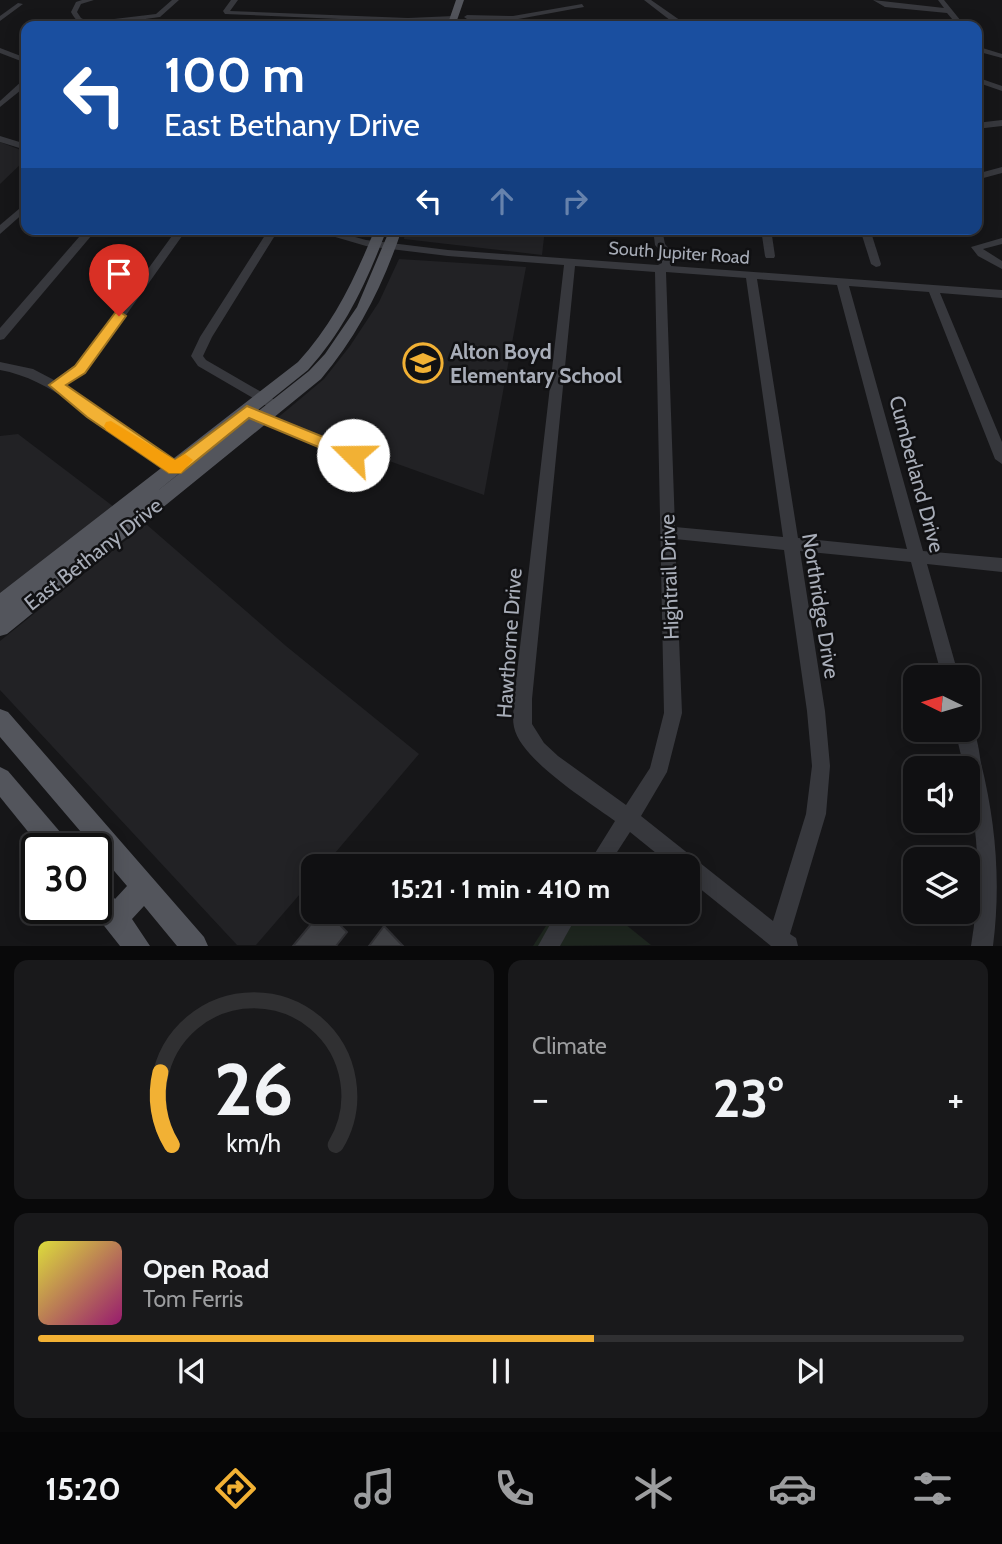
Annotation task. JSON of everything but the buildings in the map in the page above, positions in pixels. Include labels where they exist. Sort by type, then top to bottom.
[{"type":"main road","points":[[452,21],[460,0]]},
{"type":"main road","points":[[465,21],[471,4]]},
{"type":"main road","name":"East Bethany Drive","points":[[324,355],[379,235]]},
{"type":"main road","name":"East Bethany Drive","points":[[0,626],[76,556],[271,403],[324,355],[360,318],[374,292],[394,235]]},
{"type":"main road","name":"East Bethany Drive","points":[[0,605],[76,556]]},
{"type":"main road","points":[[0,720],[195,946]]},
{"type":"main road","points":[[0,779],[45,833]]},
{"type":"main road","points":[[115,918],[145,886]]},
{"type":"main road","points":[[112,914],[137,946]]},
{"type":"street","points":[[84,21],[75,15],[79,2],[92,0]]},
{"type":"street","points":[[120,21],[158,16],[176,0]]},
{"type":"street","points":[[235,0],[226,12],[430,21]]},
{"type":"street","points":[[648,1],[662,0]]},
{"type":"street","points":[[876,0],[882,4],[950,12]]},
{"type":"street","points":[[941,0],[957,21]]},
{"type":"street","points":[[648,1],[675,21]]},
{"type":"street","points":[[471,21],[513,18],[579,3]]},
{"type":"street","points":[[0,19],[20,4]]},
{"type":"street","points":[[982,50],[1002,55]]},
{"type":"street","points":[[3,53],[21,59]]},
{"type":"street","points":[[982,81],[1002,89]]},
{"type":"street","points":[[982,84],[988,83]]},
{"type":"street","points":[[0,105],[21,86]]},
{"type":"street","points":[[982,125],[1002,123]]},
{"type":"street","points":[[0,139],[21,145]]},
{"type":"street","points":[[982,175],[1002,170]]},
{"type":"street","points":[[0,231],[21,211]]},
{"type":"street","points":[[0,336],[87,235]]},
{"type":"street","points":[[56,385],[86,363],[178,235]]},
{"type":"street","points":[[270,235],[197,352],[202,363],[271,403]]},
{"type":"street","name":"South Jupiter Road","points":[[338,235],[390,247],[1002,294]]},
{"type":"street","name":"Hightrail Drive","points":[[605,854],[658,772],[673,713],[660,269],[667,264],[667,252],[660,245],[658,235]]},
{"type":"street","points":[[767,235],[770,256]]},
{"type":"street","points":[[867,235],[876,264]]},
{"type":"street","points":[[1002,241],[976,247],[982,254],[1002,266]]},
{"type":"street","name":"Hawthorne Drive","points":[[570,262],[523,699],[523,727],[551,762],[628,818],[783,942]]},
{"type":"street","name":"Northridge Drive","points":[[751,275],[821,765],[814,823],[783,942]]},
{"type":"street","name":"Cumberland Drive","points":[[842,282],[947,665]]},
{"type":"street","points":[[933,289],[1002,459]]},
{"type":"street","points":[[0,366],[33,373],[56,385],[92,413],[181,473]]},
{"type":"street","points":[[255,415],[353,455]]},
{"type":"street","points":[[668,532],[1002,565]]},
{"type":"street","points":[[967,742],[983,810],[987,849],[988,888],[982,946]]},
{"type":"street","points":[[548,946],[562,924]]},
{"type":"shaded area","points":[[0,142],[21,150],[21,164],[0,184]]},
{"type":"shaded area","points":[[404,235],[544,235],[542,255],[404,239]]},
{"type":"shaded area","name":"Alton Boyd Elementary School","points":[[399,259],[526,267],[484,495],[275,420],[324,379],[350,346],[379,302]]},
{"type":"shaded area","points":[[18,434],[114,507],[0,594],[0,436]]},
{"type":"shaded area","points":[[146,524],[286,646],[419,754],[334,854],[301,854],[301,893],[256,945],[237,945],[0,690],[0,641]]},
{"type":"shaded area","points":[[547,924],[625,924],[651,945],[533,946]]},
{"type":"slow traffic","points":[[111,426],[175,468],[185,460]]},
{"type":"place","name":"Alton Boyd Elementary School","points":[[423,363]]},
{"type":"route","points":[[119,316],[86,363],[56,385],[92,413],[175,468],[247,412],[353,455]]}]
